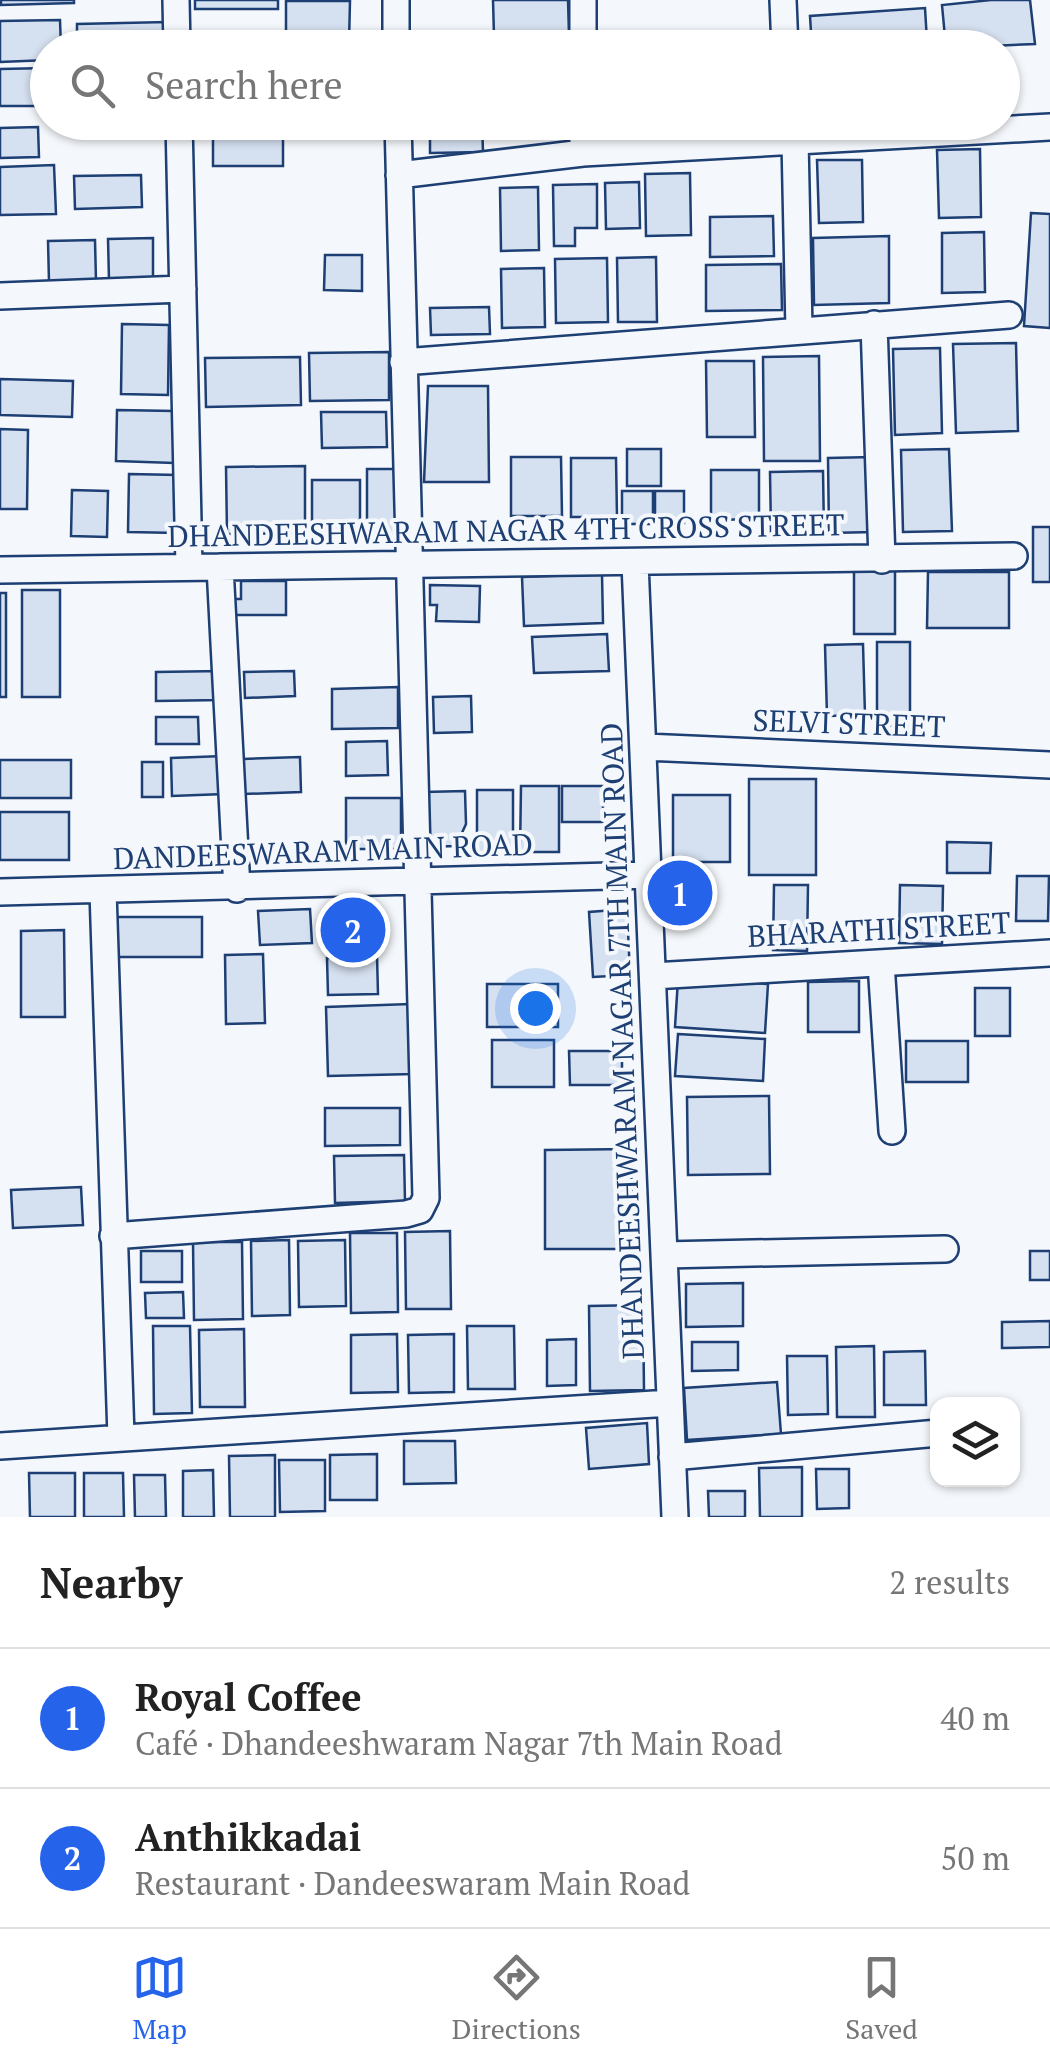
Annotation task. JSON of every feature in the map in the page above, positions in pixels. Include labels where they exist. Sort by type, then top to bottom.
[{"type":"street","points":[[176,0],[177,30]]},
{"type":"street","points":[[396,0],[396,30]]},
{"type":"street","points":[[583,0],[583,30]]},
{"type":"street","points":[[783,0],[784,30]]},
{"type":"street","points":[[179,140],[190,567]]},
{"type":"street","points":[[113,1236],[420,1210],[426,1198],[398,140]]},
{"type":"street","points":[[583,140],[583,153]]},
{"type":"street","points":[[399,174],[725,140]]},
{"type":"street","points":[[790,140],[799,330]]},
{"type":"street","points":[[0,296],[183,289]]},
{"type":"street","points":[[402,362],[1010,315]]},
{"type":"street","points":[[874,324],[882,560]]},
{"type":"street","name":"DHANDEESHWARAM NAGAR 4TH CROSS STREET","points":[[0,570],[1014,556]]},
{"type":"street","name":"DHANDEESHWARAM NAGAR 7TH MAIN ROAD","points":[[635,563],[676,1517]]},
{"type":"street","points":[[220,567],[238,889]]},
{"type":"street","name":"SELVI STREET","points":[[645,747],[1050,765]]},
{"type":"street","name":"DANDEESWARAM MAIN ROAD","points":[[0,892],[238,889],[647,875]]},
{"type":"street","points":[[103,891],[120,1438]]},
{"type":"street","name":"BHARATHI STREET","points":[[653,976],[1050,953]]},
{"type":"street","points":[[881,963],[892,1131]]},
{"type":"street","points":[[664,1256],[945,1249]]},
{"type":"street","points":[[0,1446],[670,1403]]},
{"type":"street","points":[[672,1457],[930,1434]]},
{"type":"building","points":[[1,0],[74,0],[74,3],[1,5]]},
{"type":"building","points":[[195,0],[278,0],[278,9],[195,9]]},
{"type":"building","points":[[493,0],[568,0],[569,30],[494,30]]},
{"type":"building","points":[[1030,0],[1035,44],[1020,45],[1020,30],[944,30],[942,5]]},
{"type":"building","points":[[286,1],[350,1],[349,30],[286,30]]},
{"type":"building","points":[[925,8],[926,30],[811,30],[810,16]]},
{"type":"building","points":[[60,20],[60,30],[30,30],[30,61],[0,62],[0,21]]},
{"type":"building","points":[[167,22],[167,30],[77,30],[77,24]]},
{"type":"building","points":[[30,68],[30,106],[0,106],[0,69]]},
{"type":"building","points":[[30,127],[30,140],[38,140],[39,157],[0,158],[0,128]]},
{"type":"building","points":[[213,140],[283,140],[283,166],[213,166]]},
{"type":"building","points":[[430,140],[483,140],[483,152],[430,153]]},
{"type":"building","points":[[980,149],[981,217],[939,218],[937,150]]},
{"type":"building","points":[[817,160],[862,160],[863,222],[819,223]]},
{"type":"building","points":[[54,165],[56,214],[0,215],[0,167]]},
{"type":"building","points":[[690,173],[691,235],[646,236],[645,174]]},
{"type":"building","points":[[141,175],[142,207],[75,209],[74,176]]},
{"type":"building","points":[[639,182],[640,228],[606,229],[605,183]]},
{"type":"building","points":[[597,184],[597,228],[575,228],[575,246],[554,246],[553,185]]},
{"type":"building","points":[[538,187],[539,250],[501,251],[500,188]]},
{"type":"building","points":[[1031,213],[1050,214],[1050,328],[1024,326]]},
{"type":"building","points":[[773,216],[774,256],[710,257],[710,217]]},
{"type":"building","points":[[984,232],[985,292],[942,293],[942,233]]},
{"type":"building","points":[[889,236],[889,303],[814,305],[813,238]]},
{"type":"building","points":[[153,238],[153,279],[109,280],[108,239]]},
{"type":"building","points":[[95,240],[96,281],[49,282],[48,241]]},
{"type":"building","points":[[325,255],[362,255],[362,291],[324,290]]},
{"type":"building","points":[[656,257],[657,322],[618,322],[617,258]]},
{"type":"building","points":[[607,258],[608,322],[556,323],[555,259]]},
{"type":"building","points":[[781,264],[782,310],[706,311],[706,265]]},
{"type":"building","points":[[544,268],[545,327],[502,328],[501,269]]},
{"type":"building","points":[[489,307],[490,334],[431,335],[430,308]]},
{"type":"building","points":[[122,324],[169,325],[168,395],[121,394]]},
{"type":"building","points":[[1016,343],[1018,431],[956,433],[953,344]]},
{"type":"building","points":[[940,348],[942,433],[895,435],[893,349]]},
{"type":"building","points":[[389,352],[389,400],[310,401],[309,353]]},
{"type":"building","points":[[819,356],[820,461],[764,461],[763,357]]},
{"type":"building","points":[[300,357],[301,405],[206,407],[205,358]]},
{"type":"building","points":[[706,361],[754,361],[755,437],[707,437]]},
{"type":"building","points":[[0,379],[73,381],[72,417],[0,415]]},
{"type":"building","points":[[428,386],[488,386],[489,482],[424,482]]},
{"type":"building","points":[[117,410],[174,411],[174,463],[116,461]]},
{"type":"building","points":[[321,412],[386,412],[387,447],[322,448]]},
{"type":"building","points":[[0,429],[28,430],[27,509],[0,509]]},
{"type":"building","points":[[627,449],[661,449],[661,486],[627,486]]},
{"type":"building","points":[[949,449],[952,531],[903,532],[901,450]]},
{"type":"building","points":[[511,457],[561,457],[562,516],[511,516]]},
{"type":"building","points":[[873,457],[874,532],[829,533],[828,458]]},
{"type":"building","points":[[571,458],[616,458],[617,517],[571,517]]},
{"type":"building","points":[[305,466],[305,533],[227,534],[226,467]]},
{"type":"building","points":[[367,469],[395,469],[396,540],[367,540]]},
{"type":"building","points":[[711,470],[759,470],[759,519],[711,520]]},
{"type":"building","points":[[823,471],[824,531],[771,532],[770,472]]},
{"type":"building","points":[[129,474],[179,475],[178,533],[128,532]]},
{"type":"building","points":[[312,480],[360,480],[360,530],[312,531]]},
{"type":"building","points":[[72,490],[108,491],[107,537],[71,536]]},
{"type":"building","points":[[622,491],[653,491],[653,524],[622,524]]},
{"type":"building","points":[[655,491],[684,491],[684,523],[655,524]]},
{"type":"building","points":[[1033,527],[1050,527],[1050,582],[1033,582]]},
{"type":"building","points":[[854,571],[895,571],[895,634],[854,634]]},
{"type":"building","points":[[928,572],[1009,572],[1009,628],[927,628]]},
{"type":"building","points":[[602,574],[603,623],[524,626],[522,577]]},
{"type":"building","points":[[241,581],[286,581],[286,615],[228,615],[228,599],[241,599]]},
{"type":"building","points":[[430,585],[480,586],[479,622],[436,621],[437,605],[430,605]]},
{"type":"building","points":[[22,590],[60,590],[60,697],[22,697]]},
{"type":"building","points":[[0,593],[6,593],[6,697],[0,697]]},
{"type":"building","points":[[607,634],[609,671],[534,673],[532,637]]},
{"type":"building","points":[[877,642],[910,642],[910,726],[877,725]]},
{"type":"building","points":[[863,644],[865,715],[827,716],[825,645]]},
{"type":"building","points":[[221,671],[222,700],[156,701],[156,672]]},
{"type":"building","points":[[294,671],[295,696],[245,698],[244,672]]},
{"type":"building","points":[[398,687],[398,728],[332,729],[332,689]]},
{"type":"building","points":[[471,696],[472,732],[434,733],[433,697]]},
{"type":"building","points":[[156,717],[198,717],[199,744],[156,744]]},
{"type":"building","points":[[387,741],[388,775],[346,776],[346,742]]},
{"type":"building","points":[[223,756],[224,794],[172,796],[171,758]]},
{"type":"building","points":[[300,757],[301,792],[244,794],[243,759]]},
{"type":"building","points":[[0,760],[71,760],[71,798],[0,798]]},
{"type":"building","points":[[142,762],[163,762],[163,797],[142,797]]},
{"type":"building","points":[[749,779],[816,779],[816,875],[749,875]]},
{"type":"building","points":[[521,786],[559,786],[559,852],[520,852]]},
{"type":"building","points":[[562,786],[603,786],[603,822],[562,822]]},
{"type":"building","points":[[477,790],[513,790],[513,854],[477,854]]},
{"type":"building","points":[[465,791],[466,824],[456,846],[425,847],[424,792]]},
{"type":"building","points":[[673,795],[730,795],[730,862],[673,862]]},
{"type":"building","points":[[346,798],[401,798],[401,849],[346,849]]},
{"type":"building","points":[[0,812],[69,812],[69,860],[0,860]]},
{"type":"building","points":[[947,842],[991,843],[990,873],[947,873]]},
{"type":"building","points":[[1017,876],[1049,876],[1048,921],[1016,921]]},
{"type":"building","points":[[774,885],[808,885],[807,951],[773,950]]},
{"type":"building","points":[[900,885],[943,886],[942,944],[899,943]]},
{"type":"building","points":[[310,909],[312,943],[260,945],[258,911]]},
{"type":"building","points":[[627,909],[630,975],[593,977],[589,912]]},
{"type":"building","points":[[116,917],[202,917],[202,957],[116,957]]},
{"type":"building","points":[[64,930],[65,1017],[21,1017],[21,931]]},
{"type":"building","points":[[263,954],[265,1023],[226,1024],[225,955]]},
{"type":"building","points":[[377,956],[378,994],[328,995],[327,958]]},
{"type":"building","points":[[678,979],[768,984],[765,1033],[675,1027]]},
{"type":"building","points":[[859,981],[859,1032],[808,1032],[808,982]]},
{"type":"building","points":[[487,984],[558,984],[558,1027],[487,1027]]},
{"type":"building","points":[[975,988],[1010,988],[1010,1036],[975,1036]]},
{"type":"building","points":[[410,1004],[413,1074],[328,1076],[326,1007]]},
{"type":"building","points":[[678,1034],[765,1039],[763,1081],[675,1076]]},
{"type":"building","points":[[492,1040],[554,1040],[554,1087],[492,1087]]},
{"type":"building","points":[[906,1041],[968,1041],[968,1082],[906,1082]]},
{"type":"building","points":[[569,1051],[622,1051],[622,1085],[570,1085]]},
{"type":"building","points":[[769,1096],[770,1174],[688,1175],[687,1097]]},
{"type":"building","points":[[325,1108],[400,1108],[400,1145],[325,1146]]},
{"type":"building","points":[[631,1149],[632,1249],[545,1249],[545,1150]]},
{"type":"building","points":[[404,1155],[405,1201],[335,1203],[334,1156]]},
{"type":"building","points":[[81,1187],[83,1225],[13,1228],[11,1190]]},
{"type":"building","points":[[450,1231],[451,1309],[406,1309],[405,1232]]},
{"type":"building","points":[[350,1233],[397,1233],[398,1312],[351,1313]]},
{"type":"building","points":[[289,1240],[290,1315],[252,1316],[251,1241]]},
{"type":"building","points":[[345,1240],[346,1306],[299,1307],[298,1241]]},
{"type":"building","points":[[193,1242],[242,1242],[243,1319],[194,1320]]},
{"type":"building","points":[[141,1251],[182,1251],[182,1282],[141,1282]]},
{"type":"building","points":[[1030,1251],[1050,1251],[1050,1280],[1030,1280]]},
{"type":"building","points":[[743,1283],[743,1326],[686,1327],[686,1284]]},
{"type":"building","points":[[183,1292],[184,1318],[146,1318],[145,1293]]},
{"type":"building","points":[[643,1305],[644,1390],[590,1391],[589,1306]]},
{"type":"building","points":[[1050,1321],[1050,1347],[1002,1348],[1002,1322]]},
{"type":"building","points":[[153,1326],[190,1326],[192,1413],[154,1414]]},
{"type":"building","points":[[467,1326],[514,1326],[515,1389],[468,1389]]},
{"type":"building","points":[[244,1329],[245,1407],[200,1407],[199,1330]]},
{"type":"building","points":[[397,1334],[398,1392],[351,1393],[351,1335]]},
{"type":"building","points":[[454,1334],[454,1392],[409,1393],[408,1335]]},
{"type":"building","points":[[576,1339],[576,1385],[547,1386],[547,1340]]},
{"type":"building","points":[[692,1342],[738,1342],[738,1370],[692,1371]]},
{"type":"building","points":[[874,1346],[875,1417],[837,1417],[836,1347]]},
{"type":"building","points":[[925,1351],[926,1405],[884,1405],[884,1352]]},
{"type":"building","points":[[787,1356],[827,1356],[828,1414],[788,1415]]},
{"type":"building","points":[[777,1382],[781,1434],[687,1440],[684,1388]]},
{"type":"building","points":[[647,1423],[649,1464],[589,1469],[586,1428]]},
{"type":"building","points":[[404,1441],[455,1441],[456,1483],[404,1484]]},
{"type":"building","points":[[377,1454],[377,1500],[330,1500],[330,1455]]},
{"type":"building","points":[[275,1455],[275,1517],[230,1517],[229,1456]]},
{"type":"building","points":[[279,1460],[325,1460],[325,1511],[280,1512]]},
{"type":"building","points":[[802,1467],[802,1517],[760,1517],[759,1468]]},
{"type":"building","points":[[816,1469],[849,1469],[849,1508],[817,1509]]},
{"type":"building","points":[[213,1470],[214,1517],[183,1517],[183,1471]]},
{"type":"building","points":[[29,1473],[75,1473],[75,1517],[30,1517]]},
{"type":"building","points":[[84,1473],[123,1473],[124,1517],[84,1517]]},
{"type":"building","points":[[134,1475],[165,1475],[166,1517],[135,1517]]},
{"type":"building","points":[[708,1491],[745,1491],[745,1517],[709,1517]]},
{"type":"place","name":"Royal Coffee","points":[[680,893]]},
{"type":"place","name":"Anthikkadai","points":[[353,930]]}]
